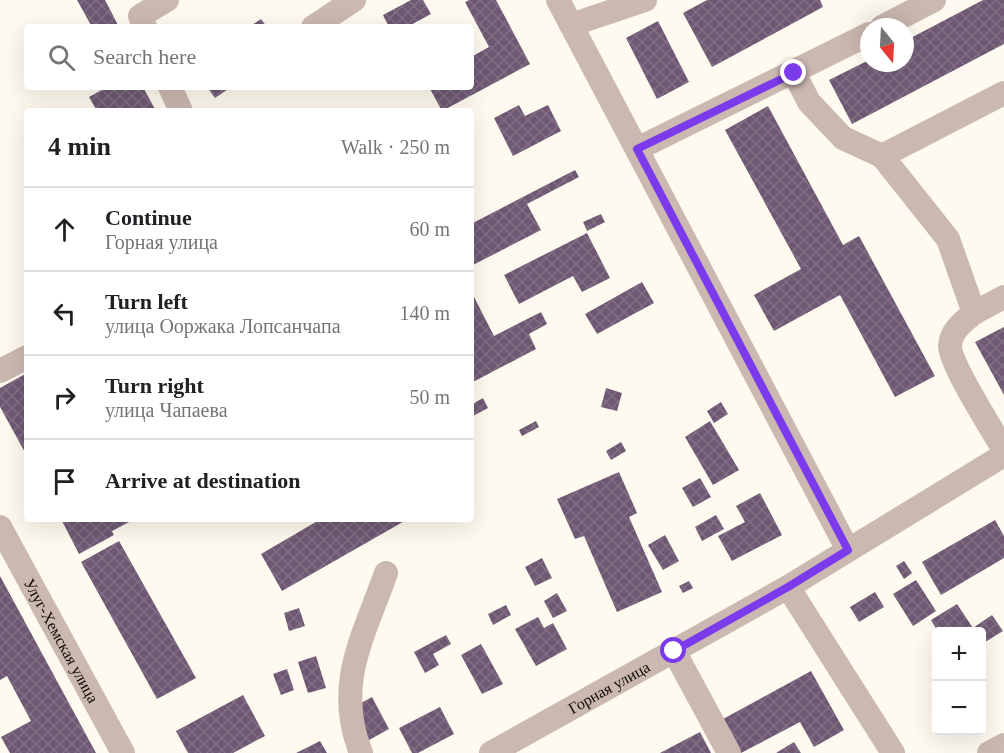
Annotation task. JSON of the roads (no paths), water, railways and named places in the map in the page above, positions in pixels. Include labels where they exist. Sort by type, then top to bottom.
[{"type":"street","points":[[144,24],[140,16],[167,0]]},
{"type":"street","points":[[318,24],[354,0]]},
{"type":"street","points":[[558,0],[848,550]]},
{"type":"street","points":[[572,25],[645,0]]},
{"type":"street","points":[[899,18],[934,0]]},
{"type":"street","points":[[637,149],[860,39]]},
{"type":"street","points":[[794,73],[809,102],[843,138],[882,156],[948,238],[974,313]]},
{"type":"street","points":[[171,90],[180,108]]},
{"type":"street","points":[[882,156],[1004,93]]},
{"type":"street","points":[[1004,297],[974,313],[956,329],[950,347],[958,368],[1004,450]]},
{"type":"street","points":[[0,371],[24,359]]},
{"type":"street","name":"Горная улица","points":[[491,753],[788,587],[1004,455]]},
{"type":"street","name":"Улуг-Хемская улица","points":[[0,527],[123,753]]},
{"type":"street","points":[[362,753],[352,729],[348,702],[352,669],[386,573]]},
{"type":"street","points":[[788,587],[893,753]]},
{"type":"street","points":[[674,651],[729,753]]},
{"type":"street","points":[[989,753],[1004,746]]}]
